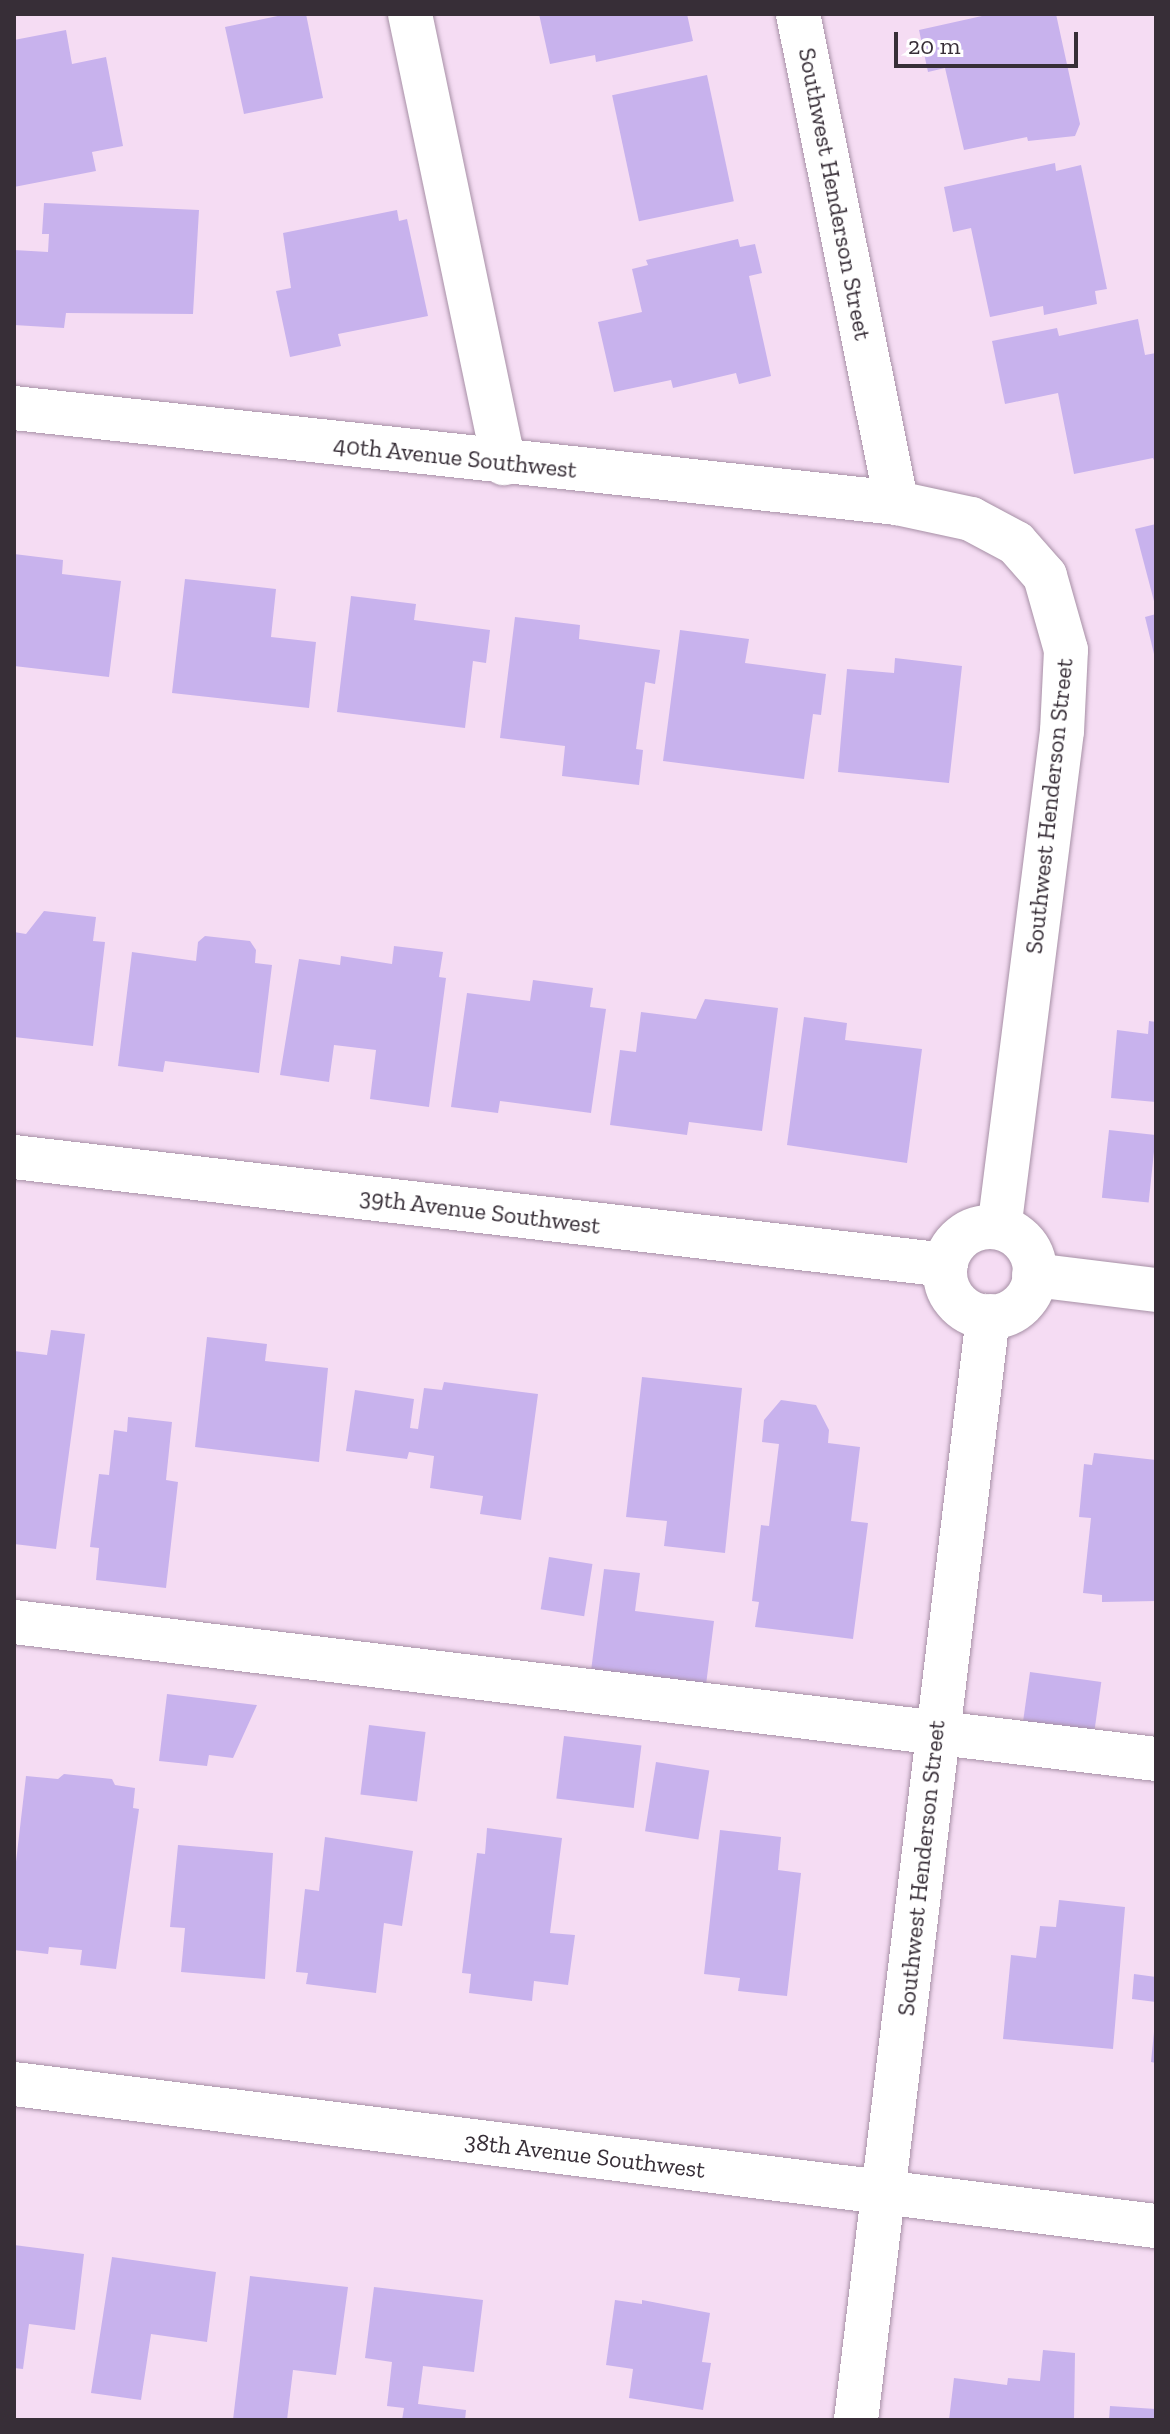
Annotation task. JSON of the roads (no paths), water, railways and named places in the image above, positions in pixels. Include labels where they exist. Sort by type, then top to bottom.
[{"type":"street","points":[[410,14],[504,463]]},
{"type":"street","name":"Southwest Henderson Street","points":[[798,14],[897,503],[971,519],[1016,543],[1045,576],[1066,650],[1062,731],[999,1227]]},
{"type":"street","name":"40th Avenue Southwest","points":[[14,408],[897,503]]},
{"type":"street","name":"39th Avenue Southwest","points":[[14,1157],[946,1265]]},
{"type":"street","points":[[999,1227],[1025,1244],[1034,1275],[1018,1307],[988,1316],[964,1308],[955,1299],[947,1285],[946,1265],[957,1241],[969,1232],[999,1227]]},
{"type":"street","points":[[1034,1275],[1156,1290]]},
{"type":"street","name":"Southwest Henderson Street","points":[[856,2420],[988,1316]]},
{"type":"street","points":[[14,1622],[1156,1759]]},
{"type":"street","name":"38th Avenue Southwest","points":[[14,2084],[1156,2226]]}]
